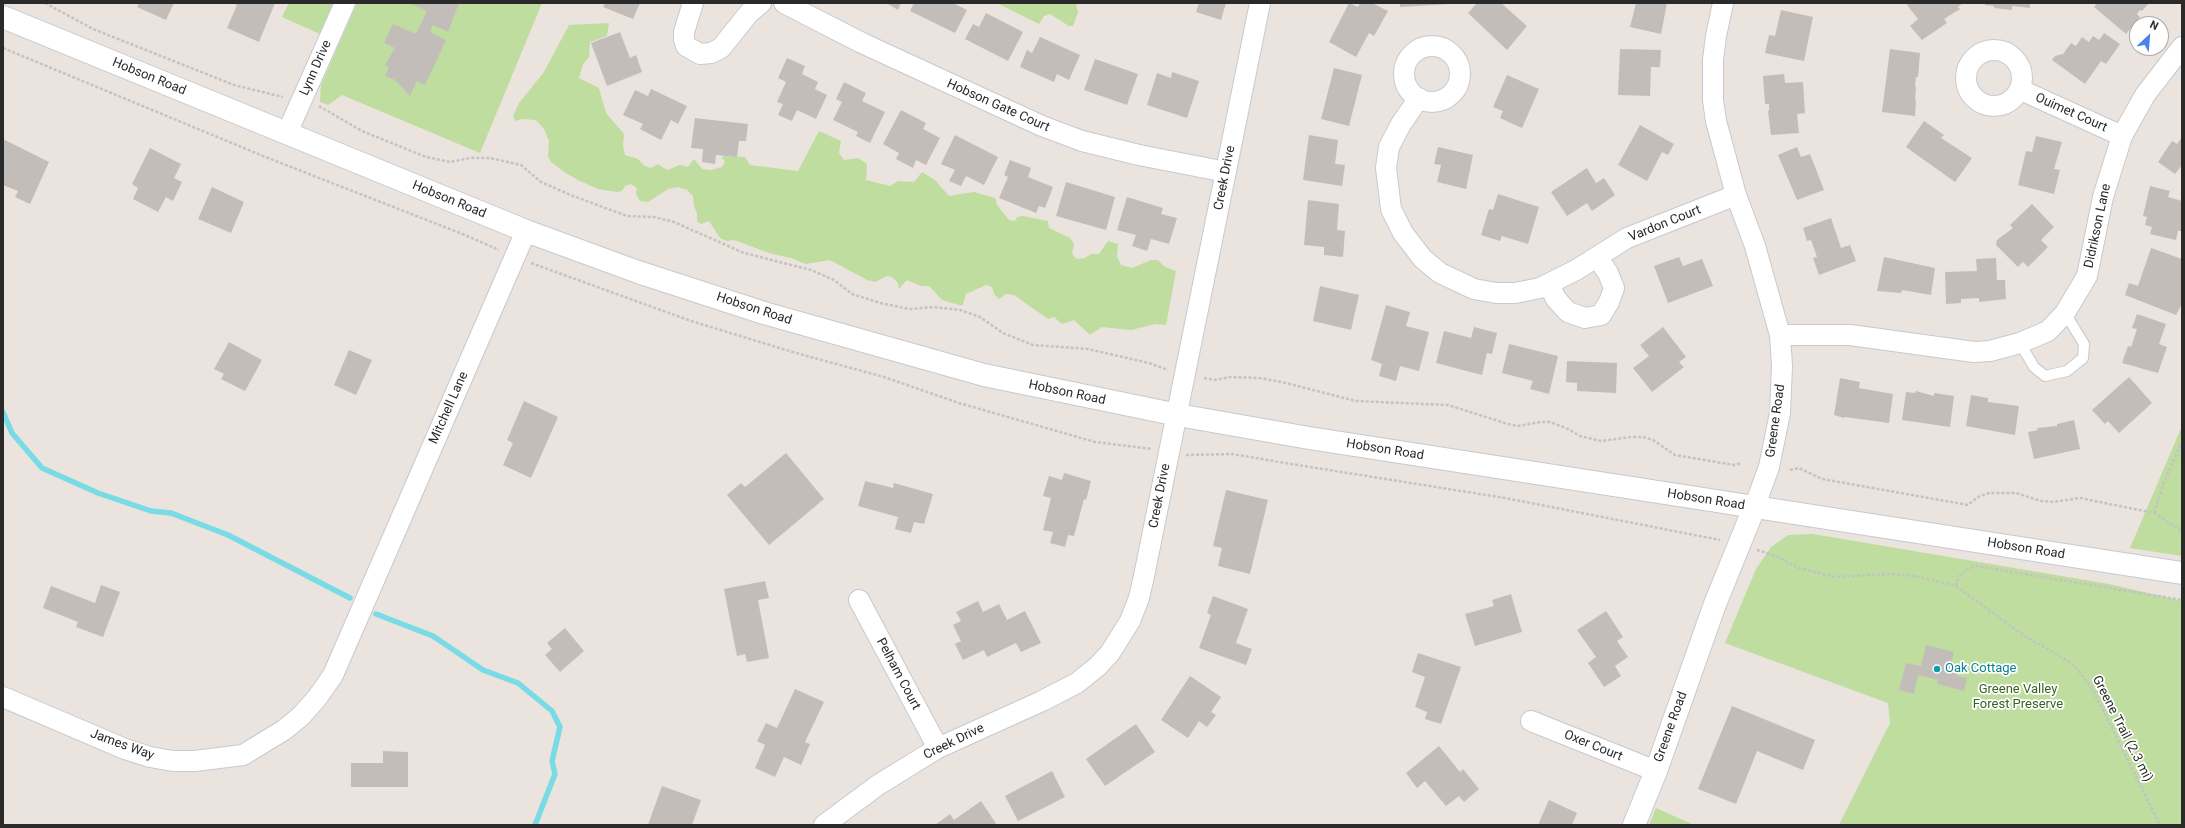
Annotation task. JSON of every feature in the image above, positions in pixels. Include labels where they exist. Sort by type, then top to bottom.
[{"type":"main road","name":"Hobson Road","points":[[3,17],[526,231],[653,277],[764,313],[984,375],[1178,415],[1309,438],[2182,573]]},
{"type":"main road","name":"Greene Road","points":[[1634,825],[1656,771],[1715,604],[1754,508]]},
{"type":"street","name":"Lynn Drive","points":[[287,133],[345,3]]},
{"type":"street","points":[[693,3],[684,32],[684,39],[686,46],[700,54],[712,53],[721,48],[740,23],[760,3]]},
{"type":"street","name":"Hobson Gate Court","points":[[784,3],[862,43],[1042,126],[1082,141],[1139,155],[1226,172]]},
{"type":"street","name":"Creek Drive","points":[[824,825],[878,785],[938,748],[1042,701],[1076,682],[1098,666],[1118,642],[1130,621],[1139,598],[1178,415],[1260,3]]},
{"type":"street","name":"Greene Road","points":[[1723,3],[1713,60],[1713,100],[1716,121],[1736,195],[1755,246],[1780,335],[1782,381],[1780,413],[1769,467],[1754,508]]},
{"type":"street","name":"Didrikson Lane","points":[[1780,335],[1850,335],[1968,352],[1990,351],[2020,343],[2048,331],[2065,313],[2081,288],[2090,266],[2104,197],[2122,136],[2145,95],[2182,47]]},
{"type":"street","name":"Ouimet Court","points":[[2021,90],[2122,136]]},
{"type":"street","name":"Vardon Court","points":[[1419,98],[1393,137],[1389,146],[1386,168],[1391,209],[1412,246],[1423,259],[1440,273],[1457,283],[1474,289],[1496,293],[1515,293],[1540,288],[1576,270],[1627,238],[1736,195]]},
{"type":"street","name":"Mitchell Lane","points":[[372,584],[526,231]]},
{"type":"street","points":[[1549,284],[1556,299],[1568,312],[1585,318],[1602,315],[1614,288],[1608,273],[1597,257]]},
{"type":"street","name":"James Way","points":[[3,697],[125,749],[150,757],[173,761],[195,761],[243,755],[284,730],[301,716],[317,698],[332,675],[372,584]]},
{"type":"street","name":"Pelham Court","points":[[859,600],[938,748]]},
{"type":"street","name":"Oxer Court","points":[[1531,721],[1656,771]]},
{"type":"lane","points":[[2020,343],[2034,367],[2045,376],[2068,371],[2083,358],[2084,344],[2065,313]]},
{"type":"path","points":[[46,3],[94,29],[234,85],[321,107],[362,131],[426,157],[450,162],[470,158],[490,158],[521,165],[541,182],[573,196],[627,216],[654,216],[674,222],[744,253],[811,270],[834,280],[852,294],[880,303],[910,309],[934,308],[960,310],[980,317],[1004,333],[1033,345],[1088,349],[1149,363],[1170,371]]},
{"type":"path","points":[[3,48],[263,156],[465,235]]},
{"type":"path","points":[[1202,378],[1215,380],[1230,378],[1260,378],[1356,401],[1448,405],[1518,426],[1540,422],[1550,422],[1566,428],[1580,436],[1601,441],[1643,437],[1653,440],[1675,455],[1734,465],[1742,463]]},
{"type":"path","points":[[2154,513],[2164,482],[2182,442]]},
{"type":"path","points":[[1790,470],[1799,468],[1822,479],[1968,505],[1978,497],[1989,493],[2016,493],[2041,501],[2053,502],[2080,498],[2154,513],[2182,531]]},
{"type":"path","points":[[1776,556],[1799,568],[1834,576],[1891,574],[1915,576],[1956,586],[1961,573],[1976,566],[2182,600]]},
{"type":"path","name":"Greene Trail (2.3 mi)","points":[[1956,586],[2023,635],[2063,658],[2084,676],[2093,690],[2160,825]]},
{"type":"green space","points":[[289,3],[333,3],[320,34],[282,17]]},
{"type":"green space","points":[[357,3],[542,3],[480,153],[342,95],[328,105],[320,102],[321,85]]},
{"type":"green space","points":[[997,3],[1073,3],[1076,4],[1078,12],[1073,26],[1069,26],[1050,14],[1044,16],[1039,24]]},
{"type":"green space","points":[[609,23],[607,36],[590,42],[589,57],[583,64],[579,78],[599,88],[606,113],[624,134],[623,145],[625,155],[638,159],[644,166],[651,168],[658,164],[667,170],[680,165],[688,167],[694,159],[702,169],[711,170],[722,167],[725,161],[722,158],[723,156],[745,157],[750,165],[798,171],[819,131],[841,141],[839,153],[844,160],[858,158],[867,164],[866,180],[890,186],[898,181],[914,182],[922,172],[935,180],[949,196],[974,192],[995,198],[997,205],[1009,220],[1015,221],[1017,217],[1023,216],[1048,221],[1049,228],[1070,238],[1074,244],[1072,254],[1077,259],[1085,258],[1091,254],[1099,254],[1108,241],[1118,244],[1117,256],[1121,265],[1132,268],[1151,260],[1158,260],[1165,267],[1176,271],[1166,325],[1155,324],[1131,330],[1102,327],[1090,335],[1074,320],[1062,324],[1054,317],[1048,319],[1014,295],[1006,294],[999,299],[994,294],[992,287],[986,285],[966,294],[963,305],[959,305],[942,300],[929,286],[921,286],[907,280],[899,289],[898,283],[892,277],[887,276],[875,282],[867,280],[830,260],[806,264],[791,258],[769,253],[734,240],[727,241],[720,238],[709,221],[701,224],[697,221],[697,213],[694,206],[693,196],[687,190],[678,187],[668,189],[648,202],[640,201],[636,194],[637,188],[631,184],[625,186],[622,191],[617,192],[598,189],[580,181],[564,172],[551,162],[548,156],[549,141],[544,129],[536,120],[522,119],[516,121],[513,116],[519,103],[544,72],[569,25]]},
{"type":"green space","points":[[2182,426],[2182,556],[2130,548]]},
{"type":"green space","name":"Greene Valley Forest Preserve","points":[[1813,534],[2109,584],[2182,601],[2182,825],[1839,825],[1890,723],[1888,703],[1725,643],[1756,569],[1771,547],[1788,535]]},
{"type":"green space","points":[[1656,808],[1694,825],[1649,825]]},
{"type":"building","points":[[139,3],[174,3],[166,20],[137,7]]},
{"type":"building","points":[[232,3],[275,3],[259,42],[227,28],[237,5]]},
{"type":"building","points":[[410,3],[459,3],[448,32],[433,25],[430,32],[446,40],[425,85],[417,81],[410,96],[395,80],[385,76],[389,67],[385,65],[395,48],[384,43],[393,24],[416,34],[427,11]]},
{"type":"building","points":[[605,3],[640,3],[633,19],[603,7]]},
{"type":"building","points":[[886,3],[901,3],[898,10]]},
{"type":"building","points":[[914,3],[953,3],[967,10],[955,33],[910,11]]},
{"type":"building","points":[[1199,3],[1226,3],[1221,20],[1196,12]]},
{"type":"building","points":[[1349,3],[1358,7],[1360,3],[1372,3],[1388,11],[1374,36],[1369,33],[1356,57],[1329,42]]},
{"type":"building","points":[[1400,3],[1450,3],[1450,4],[1400,7]]},
{"type":"building","points":[[1477,3],[1501,3],[1527,26],[1507,50],[1468,13]]},
{"type":"building","points":[[1636,3],[1667,3],[1661,34],[1630,27]]},
{"type":"building","points":[[1910,3],[1963,3],[1958,7],[1960,9],[1944,19],[1947,23],[1922,40],[1910,26],[1918,19],[1907,5]]},
{"type":"building","points":[[1985,3],[2030,3],[2030,8],[2012,6],[2012,10],[1994,8],[1994,6],[1985,5]]},
{"type":"building","points":[[2097,3],[2149,3],[2142,11],[2140,10],[2137,14],[2139,16],[2129,16],[2129,30],[2126,34],[2094,7]]},
{"type":"building","points":[[1781,10],[1813,17],[1804,61],[1765,53],[1769,35],[1775,36]]},
{"type":"building","points":[[986,13],[1023,32],[1008,61],[965,39],[973,24],[979,27]]},
{"type":"building","points":[[620,32],[630,58],[636,55],[642,72],[607,86],[591,43]]},
{"type":"building","points":[[2104,33],[2120,44],[2106,64],[2101,61],[2085,84],[2052,60],[2055,56],[2063,54],[2071,43],[2076,46],[2082,37],[2089,42],[2093,36],[2099,40]]},
{"type":"building","points":[[1040,37],[1080,55],[1069,80],[1057,74],[1054,82],[1020,67],[1027,50],[1032,53]]},
{"type":"building","points":[[1620,49],[1661,50],[1660,67],[1651,67],[1650,96],[1618,95]]},
{"type":"building","points":[[1890,49],[1920,53],[1918,77],[1916,77],[1915,86],[1915,116],[1882,112]]},
{"type":"building","points":[[787,58],[805,66],[802,74],[818,82],[815,89],[827,95],[816,119],[797,110],[792,121],[778,115],[783,104],[777,102],[786,82],[778,78]]},
{"type":"building","points":[[1095,59],[1138,74],[1127,105],[1084,90]]},
{"type":"building","points":[[1334,68],[1362,75],[1349,126],[1321,119]]},
{"type":"building","points":[[1172,72],[1199,81],[1187,118],[1147,105],[1157,73],[1171,78]]},
{"type":"building","points":[[1784,74],[1785,83],[1803,82],[1805,113],[1797,114],[1799,133],[1771,135],[1768,111],[1769,104],[1765,104],[1763,76]]},
{"type":"building","points":[[1507,75],[1539,89],[1522,128],[1500,118],[1503,111],[1493,107]]},
{"type":"building","points":[[844,82],[866,93],[862,101],[885,112],[870,143],[856,136],[858,132],[833,120],[842,102],[836,99]]},
{"type":"building","points":[[651,89],[687,106],[678,124],[671,120],[661,140],[640,129],[643,124],[623,115],[635,90],[648,96]]},
{"type":"building","points":[[901,110],[926,123],[923,129],[940,138],[926,165],[916,160],[913,168],[896,159],[899,153],[883,144]]},
{"type":"building","points":[[695,118],[748,124],[746,141],[739,141],[737,157],[716,155],[715,164],[702,162],[703,149],[691,148]]},
{"type":"building","points":[[1924,121],[1944,135],[1941,138],[1972,158],[1955,182],[1906,147]]},
{"type":"building","points":[[1640,125],[1674,144],[1668,155],[1662,152],[1647,181],[1618,165]]},
{"type":"building","points":[[955,135],[998,157],[984,185],[966,176],[961,186],[949,181],[955,170],[941,164]]},
{"type":"building","points":[[1309,135],[1338,140],[1335,164],[1345,165],[1342,186],[1303,180]]},
{"type":"building","points":[[2036,136],[2062,142],[2054,169],[2060,170],[2054,194],[2018,185],[2026,151],[2032,152]]},
{"type":"building","points":[[2182,137],[2182,165],[2175,174],[2158,162],[2172,141],[2177,144]]},
{"type":"building","points":[[3,139],[49,162],[30,204],[15,197],[18,191],[3,185]]},
{"type":"building","points":[[1438,147],[1473,155],[1466,189],[1437,182],[1441,165],[1434,164]]},
{"type":"building","points":[[1797,147],[1801,157],[1810,154],[1824,190],[1797,200],[1778,155]]},
{"type":"building","points":[[150,148],[181,164],[174,178],[182,182],[173,201],[166,197],[158,212],[133,199],[138,188],[132,184]]},
{"type":"building","points":[[1010,160],[1031,168],[1028,177],[1053,187],[1045,208],[1039,206],[1036,213],[999,198],[1008,177],[1004,175]]},
{"type":"building","points":[[1587,168],[1596,183],[1604,178],[1615,195],[1592,211],[1587,203],[1567,216],[1551,192]]},
{"type":"building","points":[[1066,182],[1115,197],[1106,230],[1056,216]]},
{"type":"building","points":[[2150,186],[2170,191],[2168,197],[2182,201],[2182,227],[2181,231],[2178,231],[2176,240],[2150,234],[2152,227],[2145,225],[2147,217],[2143,216]]},
{"type":"building","points":[[212,187],[244,202],[231,233],[198,219]]},
{"type":"building","points":[[1498,194],[1539,207],[1528,244],[1502,236],[1500,241],[1481,235],[1489,209],[1493,210]]},
{"type":"building","points":[[1127,197],[1163,208],[1161,214],[1177,218],[1169,244],[1151,239],[1147,251],[1132,246],[1136,235],[1117,230]]},
{"type":"building","points":[[1308,200],[1339,204],[1337,230],[1345,231],[1343,257],[1324,255],[1324,247],[1304,245]]},
{"type":"building","points":[[2032,204],[2054,227],[2041,240],[2048,247],[2028,267],[2023,262],[2018,267],[1996,245],[1997,240],[2013,228],[2010,225]]},
{"type":"building","points":[[1831,218],[1841,248],[1850,245],[1856,261],[1819,275],[1813,258],[1817,257],[1811,240],[1807,241],[1803,228]]},
{"type":"building","points":[[2151,248],[2182,259],[2182,304],[2176,315],[2125,295],[2129,283],[2138,286]]},
{"type":"building","points":[[1679,257],[1683,266],[1702,259],[1713,286],[1668,303],[1654,266]]},
{"type":"building","points":[[1884,257],[1935,268],[1931,295],[1902,290],[1901,293],[1877,291]]},
{"type":"building","points":[[1996,258],[1997,280],[2005,280],[2006,299],[1979,302],[1979,298],[1961,299],[1961,303],[1946,304],[1945,272],[1977,271],[1976,259]]},
{"type":"building","points":[[1320,286],[1359,295],[1351,330],[1313,321]]},
{"type":"building","points":[[1386,305],[1410,312],[1406,326],[1429,332],[1419,371],[1400,366],[1396,381],[1379,376],[1382,364],[1371,360]]},
{"type":"building","points":[[2137,314],[2166,324],[2159,344],[2167,347],[2158,373],[2122,363],[2128,346],[2131,347],[2137,329],[2132,328]]},
{"type":"building","points":[[1474,327],[1497,333],[1492,354],[1487,353],[1482,375],[1436,363],[1444,331],[1471,338]]},
{"type":"building","points":[[1663,327],[1686,357],[1679,362],[1684,367],[1652,392],[1633,368],[1649,356],[1640,345]]},
{"type":"building","points":[[229,342],[262,360],[245,391],[221,379],[224,374],[214,369]]},
{"type":"building","points":[[1509,344],[1558,356],[1549,394],[1530,389],[1533,381],[1502,373]]},
{"type":"building","points":[[349,350],[372,360],[356,395],[334,385]]},
{"type":"building","points":[[1567,361],[1617,363],[1616,393],[1577,391],[1577,383],[1566,382]]},
{"type":"building","points":[[2129,377],[2152,403],[2119,433],[2108,421],[2105,424],[2092,410]]},
{"type":"building","points":[[1840,378],[1860,382],[1859,388],[1893,394],[1889,423],[1844,418],[1834,415]]},
{"type":"building","points":[[1916,391],[1934,396],[1934,393],[1954,396],[1950,427],[1902,420],[1906,392],[1915,393]]},
{"type":"building","points":[[1971,395],[1988,398],[1988,402],[2019,406],[2015,435],[1966,426]]},
{"type":"building","points":[[524,401],[558,417],[531,478],[503,465],[513,443],[507,440]]},
{"type":"building","points":[[2074,420],[2080,449],[2034,459],[2028,432],[2038,430],[2037,428],[2057,426],[2057,424]]},
{"type":"building","points":[[786,453],[824,499],[769,545],[727,495],[741,483],[745,487]]},
{"type":"building","points":[[1064,473],[1091,481],[1086,500],[1084,499],[1074,536],[1068,535],[1065,547],[1050,543],[1053,532],[1043,530],[1051,498],[1043,496],[1049,476],[1062,480]]},
{"type":"building","points":[[865,481],[893,488],[894,483],[933,494],[924,524],[914,522],[911,533],[895,529],[898,517],[858,506]]},
{"type":"building","points":[[1226,490],[1268,500],[1250,574],[1218,566],[1222,548],[1213,546]]},
{"type":"building","points":[[765,581],[769,598],[758,600],[769,658],[747,662],[745,654],[737,656],[724,589]]},
{"type":"building","points":[[101,585],[120,592],[103,637],[76,627],[78,622],[43,608],[51,586],[95,603]]},
{"type":"building","points":[[1511,594],[1522,632],[1475,646],[1465,614],[1494,606],[1492,600]]},
{"type":"building","points":[[1213,596],[1248,609],[1236,643],[1252,649],[1246,665],[1199,648],[1211,615],[1207,613]]},
{"type":"building","points":[[978,601],[983,612],[999,604],[1007,620],[1025,611],[1041,643],[1021,652],[1016,643],[987,657],[984,650],[963,660],[955,644],[961,641],[953,625],[961,621],[956,612]]},
{"type":"building","points":[[1606,611],[1623,637],[1617,641],[1628,657],[1615,666],[1621,676],[1604,687],[1588,663],[1596,657],[1577,630]]},
{"type":"building","points":[[565,628],[584,651],[560,672],[545,655],[552,649],[547,643]]},
{"type":"building","points":[[1926,645],[1954,652],[1950,669],[1959,671],[1957,676],[1967,678],[1964,691],[1937,684],[1938,680],[1918,675],[1914,694],[1899,690],[1906,663],[1921,666]]},
{"type":"building","points":[[1418,653],[1461,667],[1441,724],[1425,719],[1427,712],[1415,707],[1425,677],[1412,672]]},
{"type":"building","points":[[1190,676],[1221,697],[1211,712],[1216,715],[1207,727],[1199,721],[1188,738],[1161,720]]},
{"type":"building","points":[[795,689],[824,702],[805,742],[810,744],[801,765],[784,757],[775,777],[755,768],[765,745],[757,741],[766,723],[777,728]]},
{"type":"building","points":[[1732,706],[1815,740],[1803,770],[1757,751],[1736,804],[1698,789]]},
{"type":"building","points":[[1136,724],[1155,752],[1105,786],[1086,759]]},
{"type":"building","points":[[1439,746],[1460,772],[1463,769],[1479,789],[1464,802],[1459,796],[1446,806],[1425,781],[1417,788],[1406,773]]},
{"type":"building","points":[[383,751],[408,752],[408,787],[351,787],[351,763],[383,763]]},
{"type":"building","points":[[1052,771],[1065,797],[1018,821],[1005,796]]},
{"type":"building","points":[[662,786],[701,800],[692,825],[648,825]]},
{"type":"building","points":[[1549,800],[1577,813],[1572,825],[1538,825]]},
{"type":"building","points":[[981,801],[997,825],[935,825],[950,814],[954,820]]},
{"type":"waterway","points":[[3,412],[12,433],[42,468],[98,493],[151,511],[171,513],[228,535],[350,598]]},
{"type":"waterway","points":[[376,614],[433,636],[483,670],[518,683],[552,711],[560,727],[552,761],[555,774],[535,825]]},
{"type":"place","name":"Oak Cottage","points":[[1937,669]]}]
